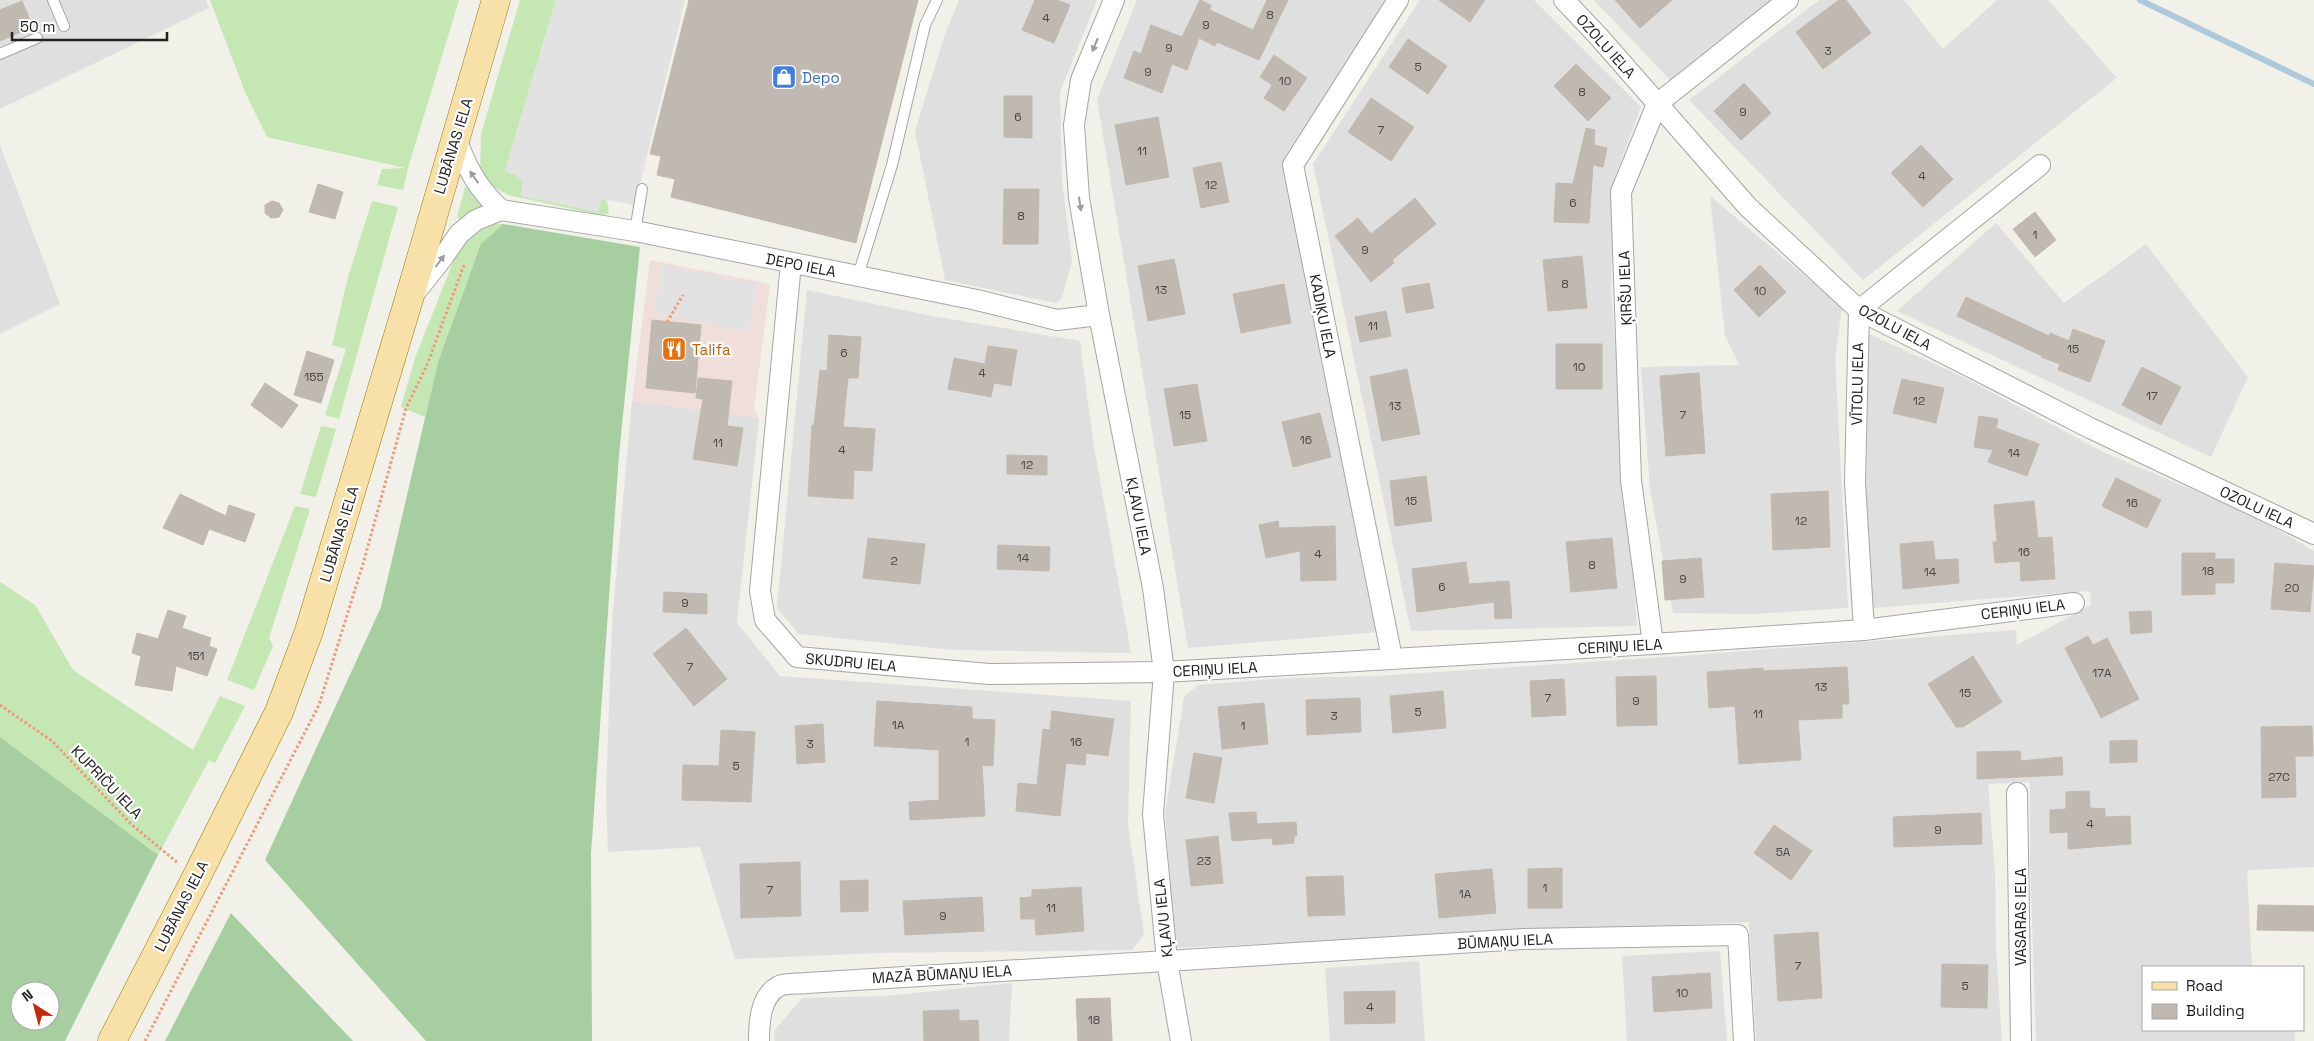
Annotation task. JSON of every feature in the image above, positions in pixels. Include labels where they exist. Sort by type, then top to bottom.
[{"type":"main road","name":"LUBĀNAS IELA","points":[[112,1041],[279,712],[309,631],[409,299],[496,0]]},
{"type":"street","name":"KĻAVU IELA","points":[[1114,0],[1081,80],[1074,125],[1079,198],[1099,315],[1154,588],[1164,672],[1152,814],[1167,961],[1181,1041]]},
{"type":"street","name":"KADIĶU IELA","points":[[1392,658],[1293,165],[1398,0]]},
{"type":"street","name":"OZOLU IELA","points":[[1564,0],[1748,207],[1859,310],[2090,428],[2314,534]]},
{"type":"street","name":"ĶIRŠU IELA","points":[[1653,644],[1631,480],[1621,192],[1657,104],[1788,0]]},
{"type":"street","points":[[409,299],[441,260],[459,234],[476,220],[501,210],[480,187],[465,164],[456,138]]},
{"type":"street","points":[[1859,310],[2040,165]]},
{"type":"street","name":"DEPO IELA","points":[[501,210],[635,231],[977,300],[1057,320],[1099,315]]},
{"type":"street","name":"SKUDRU IELA","points":[[791,263],[760,592],[765,620],[780,640],[797,658],[979,673],[1164,672]]},
{"type":"street","name":"VĪTOLU IELA","points":[[1859,310],[1855,482],[1864,630]]},
{"type":"street","name":"CERIŅU IELA","points":[[1164,672],[1864,630],[2074,603]]},
{"type":"street","name":"VASARAS IELA","points":[[2018,792],[2021,1041]]},
{"type":"street","name":"BŪMAŅU IELA","points":[[1167,961],[1524,939],[1738,935],[1744,1041]]},
{"type":"street","name":"MAZĀ BŪMAŅU IELA","points":[[759,1041],[759,1025],[766,998],[779,986],[881,977],[1167,961]]},
{"type":"lane","points":[[53,0],[64,26]]},
{"type":"lane","points":[[858,276],[892,165],[925,25],[937,0]]},
{"type":"lane","points":[[0,54],[37,38]]},
{"type":"lane","points":[[635,231],[642,188]]},
{"type":"path","points":[[667,322],[683,295]]},
{"type":"path","name":"KUPRIČU IELA","points":[[0,705],[52,741],[132,825],[172,859],[197,876]]},
{"type":"shaded area","points":[[0,0],[206,0],[209,8],[0,109]]},
{"type":"shaded area","points":[[556,0],[685,0],[635,205],[602,199],[598,212],[521,196],[523,181],[516,175],[505,171]]},
{"type":"shaded area","points":[[959,0],[1097,0],[1060,92],[1062,181],[1072,261],[1062,298],[1056,303],[945,280],[915,131],[945,34]]},
{"type":"shaded area","points":[[1137,0],[1387,0],[1284,157],[1379,632],[1188,648],[1097,100]]},
{"type":"shaded area","points":[[1420,0],[1534,0],[1641,107],[1613,182],[1611,292],[1637,626],[1411,631],[1313,164]]},
{"type":"shaded area","points":[[1594,0],[1776,0],[1672,82]]},
{"type":"shaded area","points":[[1819,0],[1904,0],[1943,49],[1997,0],[2048,0],[2117,78],[1863,280],[1689,100]]},
{"type":"shaded area","points":[[0,145],[60,304],[0,334]]},
{"type":"shaded area","points":[[1710,196],[1842,307],[1835,357],[1848,608],[1754,614],[1673,613],[1650,490],[1641,367],[1739,365],[1725,335]]},
{"type":"shaded area","points":[[1996,223],[2064,303],[2146,244],[2248,377],[2211,457],[1897,311]]},
{"type":"shaded area","points":[[650,260],[770,284],[754,409],[759,418],[632,401]]},
{"type":"shaded area","points":[[662,265],[757,284],[748,331],[654,313]]},
{"type":"shaded area","points":[[807,290],[932,316],[1080,341],[1093,441],[1131,653],[953,650],[799,634],[777,608]]},
{"type":"shaded area","points":[[1869,334],[1961,376],[2107,454],[2251,514],[2314,551],[2314,867],[2247,870],[2252,966],[2142,966],[2142,1031],[2294,1031],[2295,1041],[2036,1041],[2030,858],[2030,782],[1988,784],[1995,871],[1996,947],[2002,1041],[1756,1041],[1749,922],[1175,948],[1165,813],[1184,697],[1198,685],[1290,678],[1375,676],[1681,656],[2016,630],[2017,645],[2091,605],[2090,591],[1872,608],[1866,497]]},
{"type":"shaded area","points":[[632,401],[759,418],[737,623],[780,676],[1131,701],[1128,823],[1144,934],[1132,950],[883,953],[735,959],[700,847],[608,852],[606,792],[612,623]]},
{"type":"shaded area","points":[[1720,951],[1727,1041],[1627,1041],[1622,956]]},
{"type":"shaded area","points":[[1419,961],[1425,1041],[1330,1041],[1325,968]]},
{"type":"shaded area","points":[[1012,983],[1009,1041],[775,1041],[774,1031],[802,998],[886,996]]},
{"type":"green space","points":[[210,0],[459,0],[403,190],[377,185],[382,169],[405,168],[267,137],[245,92]]},
{"type":"green space","points":[[520,0],[556,0],[505,171],[516,175],[523,181],[522,195],[598,212],[602,199],[607,201],[609,212],[607,214],[600,215],[508,195],[494,187],[492,190],[480,171],[481,134]]},
{"type":"green space","points":[[465,187],[471,189],[485,205],[484,208],[460,220],[457,217]]},
{"type":"green space","points":[[372,201],[398,207],[339,419],[325,415],[346,349],[332,345],[348,277]]},
{"type":"green space","points":[[488,223],[503,224],[481,245],[438,362],[425,417],[401,407],[415,358],[459,247]]},
{"type":"green space","points":[[503,224],[640,247],[619,455],[591,854],[592,1041],[426,1041],[265,860],[381,607],[438,362],[481,244]]},
{"type":"green space","points":[[321,426],[336,429],[316,497],[300,494]]},
{"type":"green space","points":[[295,506],[310,509],[269,638],[273,646],[254,690],[227,680]]},
{"type":"green space","points":[[0,582],[35,605],[73,670],[193,750],[220,696],[245,706],[215,763],[209,760],[158,855],[0,737]]},
{"type":"green space","points":[[0,737],[158,855],[65,1041],[0,1041]]},
{"type":"green space","points":[[231,913],[353,1041],[165,1041]]},
{"type":"building","name":"Depo","points":[[689,0],[918,0],[856,243],[671,197],[675,179],[657,175],[661,156],[650,154]]},
{"type":"building","points":[[1035,0],[1057,0],[1070,5],[1054,43],[1022,30]]},
{"type":"building","points":[[1200,0],[1211,5],[1210,10],[1253,30],[1267,0],[1288,0],[1259,60],[1217,42],[1215,46],[1199,38],[1187,70],[1172,64],[1162,93],[1124,78],[1134,51],[1141,54],[1151,25],[1182,37]]},
{"type":"building","points":[[1439,0],[1485,0],[1470,22]]},
{"type":"building","points":[[1615,0],[1672,0],[1640,28]]},
{"type":"building","points":[[1839,0],[1846,0],[1871,33],[1823,69],[1796,32]]},
{"type":"building","points":[[22,1],[33,27],[0,41],[0,10]]},
{"type":"building","points":[[1408,39],[1447,66],[1428,94],[1389,67]]},
{"type":"building","points":[[1274,55],[1307,78],[1284,111],[1264,98],[1272,85],[1260,77]]},
{"type":"building","points":[[1576,64],[1611,98],[1588,121],[1554,86]]},
{"type":"building","points":[[1744,83],[1771,113],[1741,140],[1714,111]]},
{"type":"building","points":[[1004,96],[1032,96],[1032,138],[1004,137]]},
{"type":"building","points":[[1371,98],[1414,127],[1391,161],[1348,132]]},
{"type":"building","points":[[1158,117],[1169,177],[1126,185],[1115,125]]},
{"type":"building","points":[[1586,128],[1595,130],[1594,145],[1607,148],[1603,167],[1593,165],[1589,223],[1554,222],[1556,183],[1573,184]]},
{"type":"building","points":[[1921,145],[1953,179],[1923,207],[1891,173]]},
{"type":"building","points":[[1221,162],[1229,202],[1201,208],[1193,168]]},
{"type":"building","points":[[318,184],[343,192],[335,219],[309,212]]},
{"type":"building","points":[[1004,189],[1039,189],[1038,244],[1003,244]]},
{"type":"building","points":[[1415,198],[1436,224],[1392,260],[1394,263],[1371,282],[1335,236],[1358,218],[1371,234]]},
{"type":"building","points":[[272,201],[279,203],[283,210],[279,217],[271,218],[265,213],[265,205]]},
{"type":"building","points":[[2035,212],[2056,240],[2035,257],[2013,229]]},
{"type":"building","points":[[1582,256],[1587,308],[1548,311],[1543,260]]},
{"type":"building","points":[[1174,259],[1185,314],[1148,321],[1138,266]]},
{"type":"building","points":[[1760,265],[1786,292],[1759,317],[1734,290]]},
{"type":"building","points":[[1429,283],[1434,308],[1406,313],[1402,288]]},
{"type":"building","points":[[1284,284],[1291,323],[1241,333],[1233,294]]},
{"type":"building","points":[[1966,297],[2049,336],[2050,333],[2069,341],[2073,329],[2105,341],[2090,382],[2058,370],[2060,364],[2041,357],[1957,316]]},
{"type":"building","points":[[1386,311],[1391,336],[1360,342],[1355,317]]},
{"type":"building","name":"Talifa","points":[[652,320],[701,325],[695,393],[646,388]]},
{"type":"building","points":[[829,335],[861,337],[858,378],[848,378],[843,427],[875,429],[872,471],[854,470],[853,499],[808,496],[812,425],[814,426],[820,370],[827,371]]},
{"type":"building","points":[[1556,344],[1602,344],[1602,389],[1556,389]]},
{"type":"building","points":[[988,346],[1017,350],[1011,386],[994,383],[991,397],[948,389],[954,358],[985,364]]},
{"type":"building","points":[[307,351],[334,360],[321,403],[294,395]]},
{"type":"building","points":[[2142,367],[2181,387],[2161,425],[2122,405]]},
{"type":"building","points":[[1407,369],[1420,434],[1382,441],[1370,377]]},
{"type":"building","points":[[1699,373],[1705,453],[1666,456],[1660,376]]},
{"type":"building","points":[[698,378],[732,381],[727,426],[743,428],[737,466],[693,459],[703,399],[696,398]]},
{"type":"building","points":[[1902,379],[1944,388],[1936,423],[1893,413]]},
{"type":"building","points":[[265,383],[298,405],[282,428],[251,405]]},
{"type":"building","points":[[1197,384],[1207,441],[1174,446],[1164,389]]},
{"type":"building","points":[[1320,413],[1331,457],[1293,467],[1282,422]]},
{"type":"building","points":[[1979,416],[1998,419],[1996,428],[2039,444],[2027,476],[1988,462],[1993,450],[1974,447]]},
{"type":"building","points":[[1007,455],[1047,456],[1047,475],[1007,474]]},
{"type":"building","points":[[1426,476],[1432,521],[1395,526],[1390,481]]},
{"type":"building","points":[[2116,478],[2161,500],[2147,528],[2102,506]]},
{"type":"building","points":[[1828,491],[1830,547],[1773,550],[1771,494]]},
{"type":"building","points":[[180,494],[226,516],[229,505],[255,514],[245,542],[209,529],[203,545],[163,528]]},
{"type":"building","points":[[2034,501],[2038,538],[2052,537],[2055,579],[2021,581],[2020,561],[1995,563],[1993,542],[1997,542],[1994,505]]},
{"type":"building","points":[[1278,521],[1279,528],[1335,526],[1336,580],[1301,581],[1300,551],[1266,558],[1259,525]]},
{"type":"building","points":[[868,538],[925,544],[920,584],[863,578]]},
{"type":"building","points":[[1612,538],[1617,588],[1571,592],[1566,542]]},
{"type":"building","points":[[1933,541],[1935,560],[1958,559],[1959,583],[1903,589],[1900,544]]},
{"type":"building","points":[[998,545],[1050,547],[1049,571],[997,569]]},
{"type":"building","points":[[2182,553],[2215,553],[2215,559],[2234,559],[2234,583],[2215,583],[2215,594],[2182,595]]},
{"type":"building","points":[[1701,558],[1704,597],[1665,600],[1662,561]]},
{"type":"building","points":[[1466,562],[1469,584],[1509,581],[1512,618],[1495,619],[1494,602],[1417,612],[1412,569]]},
{"type":"building","points":[[2275,563],[2314,566],[2310,612],[2271,609]]},
{"type":"building","points":[[664,592],[707,594],[707,614],[663,612]]},
{"type":"building","points":[[168,610],[186,616],[182,628],[211,638],[209,646],[217,649],[207,676],[176,666],[172,691],[135,685],[141,656],[132,653],[137,633],[158,639]]},
{"type":"building","points":[[2151,611],[2152,632],[2131,634],[2129,612]]},
{"type":"building","points":[[686,628],[727,679],[694,706],[653,654]]},
{"type":"building","points":[[2088,636],[2093,645],[2107,638],[2139,699],[2101,718],[2065,648]]},
{"type":"building","points":[[1973,656],[2002,702],[1963,727],[1956,727],[1928,684]]},
{"type":"building","points":[[1847,667],[1849,704],[1842,704],[1842,718],[1798,720],[1801,760],[1739,764],[1735,706],[1709,708],[1707,672],[1763,668],[1763,671]]},
{"type":"building","points":[[1656,676],[1657,725],[1617,726],[1616,677]]},
{"type":"building","points":[[1564,679],[1566,715],[1532,717],[1530,681]]},
{"type":"building","points":[[1443,691],[1446,728],[1393,733],[1390,696]]},
{"type":"building","points":[[1360,698],[1361,732],[1307,735],[1306,700]]},
{"type":"building","points":[[877,701],[972,707],[972,719],[995,720],[993,766],[982,765],[985,816],[910,820],[909,802],[939,800],[939,750],[874,746]]},
{"type":"building","points":[[1264,703],[1268,744],[1222,749],[1218,707]]},
{"type":"building","points":[[1052,711],[1114,719],[1108,756],[1086,753],[1085,765],[1066,763],[1060,816],[1016,811],[1018,783],[1037,785],[1043,729],[1050,730]]},
{"type":"building","points":[[823,724],[825,762],[797,764],[795,726]]},
{"type":"building","points":[[2312,726],[2313,756],[2295,756],[2296,797],[2262,798],[2261,727]]},
{"type":"building","points":[[721,730],[755,732],[751,802],[682,800],[683,765],[719,766]]},
{"type":"building","points":[[2137,740],[2137,762],[2110,763],[2110,741]]},
{"type":"building","points":[[2020,751],[2021,761],[2062,757],[2063,775],[1977,779],[1977,752]]},
{"type":"building","points":[[1194,753],[1222,758],[1214,803],[1186,798]]},
{"type":"building","points":[[2089,791],[2090,808],[2105,809],[2105,817],[2130,816],[2131,844],[2068,849],[2068,832],[2050,833],[2050,810],[2066,809],[2066,792]]},
{"type":"building","points":[[1256,812],[1257,824],[1296,822],[1297,836],[1294,836],[1294,843],[1273,845],[1272,838],[1232,841],[1229,813]]},
{"type":"building","points":[[1981,813],[1982,844],[1894,847],[1893,817]]},
{"type":"building","points":[[1774,825],[1812,851],[1791,880],[1754,853]]},
{"type":"building","points":[[1218,836],[1223,883],[1191,886],[1186,840]]},
{"type":"building","points":[[800,862],[801,916],[741,918],[740,864]]},
{"type":"building","points":[[1562,868],[1562,908],[1528,908],[1528,869]]},
{"type":"building","points":[[1492,869],[1496,913],[1439,918],[1435,874]]},
{"type":"building","points":[[1343,876],[1345,915],[1308,916],[1306,877]]},
{"type":"building","points":[[868,880],[868,911],[841,912],[840,881]]},
{"type":"building","points":[[1081,887],[1084,931],[1036,935],[1035,919],[1021,919],[1020,898],[1032,897],[1032,890]]},
{"type":"building","points":[[982,897],[984,931],[905,935],[903,901]]},
{"type":"building","points":[[2258,905],[2314,906],[2314,931],[2257,930]]},
{"type":"building","points":[[1818,932],[1822,998],[1778,1001],[1774,935]]},
{"type":"building","points":[[1942,964],[1988,965],[1987,1008],[1941,1007]]},
{"type":"building","points":[[1710,973],[1712,1008],[1654,1012],[1652,977]]},
{"type":"building","points":[[1395,991],[1395,1023],[1345,1024],[1344,992]]},
{"type":"building","points":[[1110,998],[1112,1041],[1078,1041],[1076,999]]},
{"type":"building","points":[[959,1010],[959,1021],[978,1020],[979,1041],[924,1041],[923,1011]]},
{"type":"waterway","points":[[2140,0],[2314,84]]},
{"type":"place","name":"Depo","points":[[784,77]]},
{"type":"place","name":"Talifa","points":[[674,349]]}]
